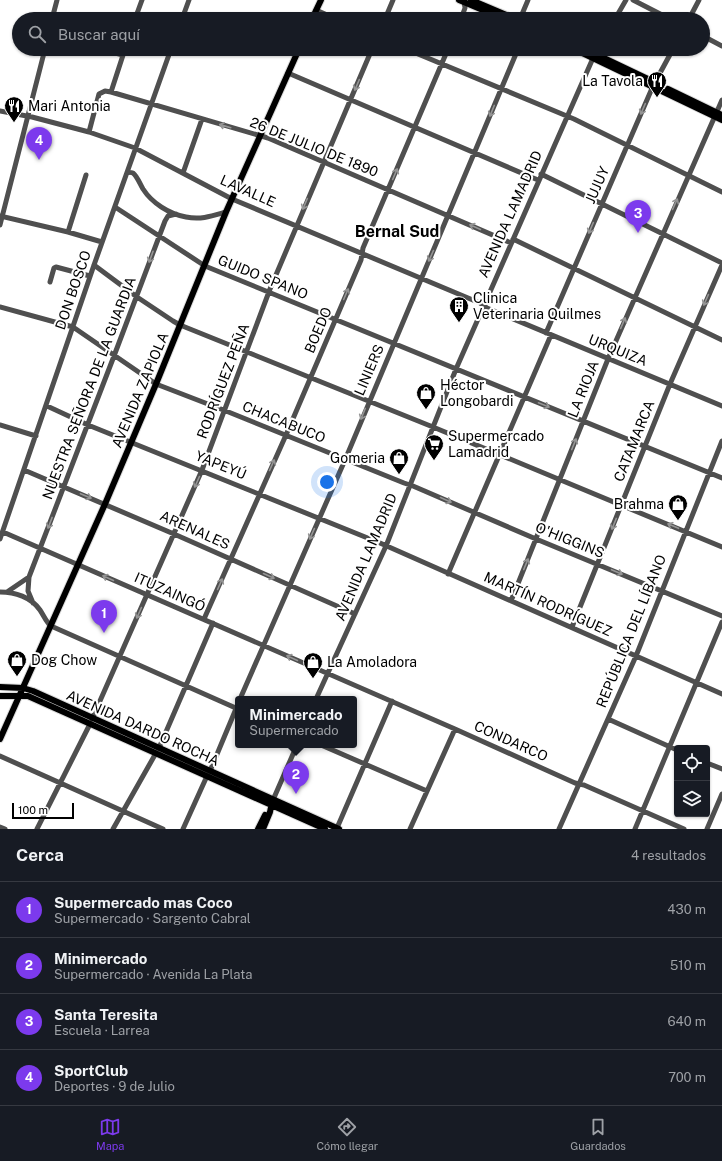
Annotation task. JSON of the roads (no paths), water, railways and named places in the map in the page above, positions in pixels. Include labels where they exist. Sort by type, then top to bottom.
[{"type":"main road","points":[[316,10],[321,0]]},
{"type":"main road","points":[[464,1],[488,12]]},
{"type":"main road","points":[[464,1],[496,12]]},
{"type":"main road","name":"AVENIDA ZAPIOLA","points":[[0,739],[183,326],[226,212],[296,56]]},
{"type":"main road","points":[[601,56],[654,84],[718,114],[722,120]]},
{"type":"main road","name":"AVENIDA DARDO ROCHA","points":[[0,687],[23,688],[33,691],[91,721]]},
{"type":"main road","name":"AVENIDA DARDO ROCHA","points":[[0,696],[28,696],[158,750],[272,803]]},
{"type":"main road","points":[[272,803],[338,828]]},
{"type":"main road","points":[[258,829],[272,803]]},
{"type":"main road","points":[[263,829],[272,803]]},
{"type":"main road","points":[[272,803],[325,829]]},
{"type":"street","points":[[54,12],[57,0]]},
{"type":"street","points":[[138,12],[142,0]]},
{"type":"street","points":[[185,12],[189,0]]},
{"type":"street","points":[[388,12],[393,0]]},
{"type":"street","points":[[523,12],[528,0]]},
{"type":"street","points":[[618,12],[626,0]]},
{"type":"street","points":[[633,0],[656,12]]},
{"type":"street","points":[[693,12],[699,0]]},
{"type":"street","points":[[464,1],[465,8],[464,12]]},
{"type":"street","points":[[316,10],[320,12]]},
{"type":"street","points":[[710,40],[722,46]]},
{"type":"street","points":[[0,225],[1,216],[43,56]]},
{"type":"street","points":[[111,92],[123,56]]},
{"type":"street","name":"DON BOSCO","points":[[0,539],[47,406],[90,276],[168,56]]},
{"type":"street","name":"RODRÍGUEZ PEÑA","points":[[37,829],[91,721],[202,470],[226,411],[269,292],[369,56]]},
{"type":"street","points":[[423,56],[566,116],[722,192]]},
{"type":"street","name":"BOEDO","points":[[204,619],[286,435],[361,260],[363,248],[445,56]]},
{"type":"street","name":"LINIERS","points":[[241,696],[345,460],[515,56]]},
{"type":"street","name":"AVENIDA LAMADRID","points":[[317,696],[386,546],[456,369],[594,56]]},
{"type":"street","name":"JUJUY","points":[[448,574],[525,397],[574,269],[654,84],[669,56]]},
{"type":"street","points":[[288,73],[475,153],[540,177],[602,204],[722,264]]},
{"type":"street","name":"26 DE JULIO DE 1890","points":[[89,132],[98,96],[102,92],[111,92],[150,105],[259,136],[512,241],[722,340]]},
{"type":"street","name":"LA RIOJA","points":[[511,600],[608,359],[688,175],[718,114],[722,100]]},
{"type":"street","name":"LAVALLE","points":[[0,111],[28,116],[89,132],[135,148],[232,199],[483,306]]},
{"type":"street","points":[[183,173],[202,119]]},
{"type":"street","points":[[131,161],[135,176],[148,197],[163,208],[185,217],[201,218],[226,212]]},
{"type":"street","points":[[127,173],[132,173],[135,176]]},
{"type":"street","points":[[68,232],[86,175]]},
{"type":"street","name":"GUIDO SPANO","points":[[115,207],[205,266],[722,478]]},
{"type":"street","name":"NUESTRA SEÑORA DE LA GUARDIA","points":[[33,603],[28,591],[29,577],[166,218],[176,214]]},
{"type":"street","points":[[1,216],[68,232],[102,242]]},
{"type":"street","name":"CATAMARCA","points":[[572,627],[670,384],[722,264]]},
{"type":"street","points":[[94,265],[173,321],[183,326],[248,351],[310,378],[560,479],[722,547]]},
{"type":"street","points":[[50,282],[54,268],[56,267],[90,276]]},
{"type":"street","name":"URQUIZA","points":[[483,306],[722,406]]},
{"type":"street","name":"CHACABUCO","points":[[0,307],[73,327],[156,384],[410,485]]},
{"type":"street","name":"YAPEYÚ","points":[[47,406],[131,442],[260,493],[386,546]]},
{"type":"street","points":[[0,425],[36,436]]},
{"type":"street","name":"REPÚBLICA DEL LÍBANO","points":[[558,829],[636,656],[722,441]]},
{"type":"street","name":"ARENALES","points":[[24,470],[64,486],[355,614]]},
{"type":"street","name":"O'HIGGINS","points":[[410,485],[722,616]]},
{"type":"street","name":"ITUZAINGÓ","points":[[3,532],[328,673]]},
{"type":"street","name":"MARTÍN RODRÍGUEZ","points":[[386,546],[722,694]]},
{"type":"street","points":[[7,592],[29,577]]},
{"type":"street","points":[[0,592],[19,595],[33,603],[51,626],[235,706]]},
{"type":"street","points":[[635,829],[722,622]]},
{"type":"street","points":[[113,829],[158,750],[212,623]]},
{"type":"street","name":"CONDARCO","points":[[328,673],[578,784],[684,829]]},
{"type":"street","points":[[338,828],[392,701]]},
{"type":"street","points":[[183,829],[209,774],[235,712]]},
{"type":"street","points":[[608,719],[674,749]]},
{"type":"street","points":[[410,829],[455,729]]},
{"type":"street","points":[[272,803],[296,748]]},
{"type":"street","points":[[328,748],[427,790]]},
{"type":"street","points":[[0,756],[163,829]]},
{"type":"street","points":[[710,764],[722,769]]},
{"type":"street","points":[[707,829],[722,794]]},
{"type":"street","points":[[0,827],[4,829]]},
{"type":"place","name":"La Tavola","points":[[657,98]]},
{"type":"place","name":"Mari Antonia","points":[[14,123]]},
{"type":"place","name":"SportClub","points":[[39,160]]},
{"type":"place","name":"Santa Teresita","points":[[638,233]]},
{"type":"place","name":"Clinica Veterinaria Quilmes","points":[[459,323]]},
{"type":"place","name":"Héctor Longobardi","points":[[426,410]]},
{"type":"place","name":"Supermercado Lamadrid","points":[[434,461]]},
{"type":"place","name":"Gomeria","points":[[399,475]]},
{"type":"place","name":"Brahma","points":[[678,521]]},
{"type":"place","name":"Supermercado mas Coco","points":[[104,633]]},
{"type":"place","name":"Dog Chow","points":[[17,677]]},
{"type":"place","name":"La Amoladora","points":[[313,679]]},
{"type":"place","name":"Minimercado","points":[[296,794]]},
{"type":"district","name":"Bernal Sud","points":[[397,231]]}]
